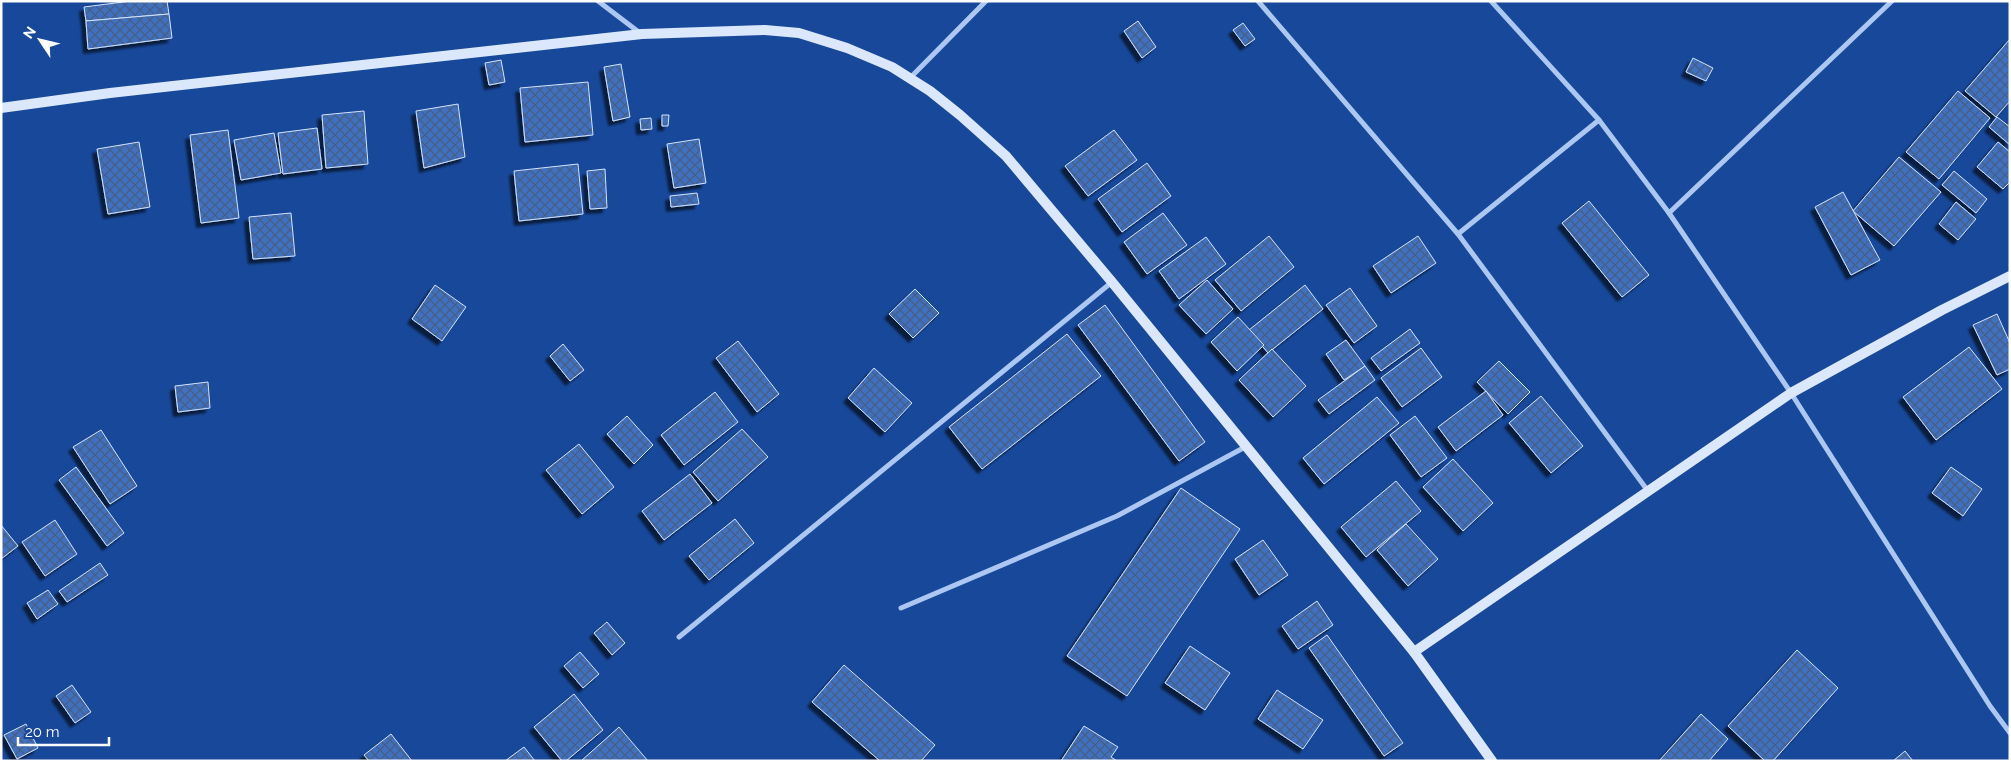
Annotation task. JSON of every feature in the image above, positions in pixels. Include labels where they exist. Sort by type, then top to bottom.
[{"type":"street","points":[[598,1],[642,34]]},
{"type":"street","points":[[910,78],[986,1]]},
{"type":"street","points":[[1258,1],[1458,234],[1648,491]]},
{"type":"street","points":[[1500,1],[1493,4],[1599,120],[1669,213],[1791,393],[1984,698],[2010,733]]},
{"type":"street","points":[[1669,213],[1883,12],[1892,1]]},
{"type":"street","points":[[1,108],[130,90],[642,34],[765,30],[799,33],[847,48],[892,67],[960,115],[1006,156],[1247,446],[1414,652],[1492,761]]},
{"type":"street","points":[[1458,234],[1599,120]]},
{"type":"street","points":[[1414,652],[1791,393],[1942,310],[2010,276]]},
{"type":"street","points":[[679,637],[1112,282]]},
{"type":"street","points":[[901,608],[1118,516],[1247,446]]},
{"type":"building","points":[[131,1],[167,1],[169,14],[86,21],[84,7]]},
{"type":"building","points":[[169,14],[172,38],[88,49],[86,21]]},
{"type":"building","points":[[1138,21],[1156,47],[1142,58],[1124,31]]},
{"type":"building","points":[[1243,23],[1255,39],[1245,46],[1233,30]]},
{"type":"building","points":[[2010,39],[2010,101],[1996,117],[1965,91]]},
{"type":"building","points":[[1693,58],[1713,68],[1706,81],[1686,72]]},
{"type":"building","points":[[501,60],[505,82],[489,85],[485,63]]},
{"type":"building","points":[[621,64],[630,117],[613,121],[604,67]]},
{"type":"building","points":[[588,82],[593,135],[525,142],[520,88]]},
{"type":"building","points":[[1958,91],[1990,118],[1939,179],[1906,152]]},
{"type":"building","points":[[458,104],[465,157],[424,168],[416,111]]},
{"type":"building","points":[[364,111],[368,164],[326,168],[322,115]]},
{"type":"building","points":[[662,115],[669,115],[668,126],[662,126]]},
{"type":"building","points":[[1997,117],[2010,127],[2010,145],[1989,127]]},
{"type":"building","points":[[651,118],[652,129],[641,130],[640,119]]},
{"type":"building","points":[[317,128],[322,169],[283,174],[278,133]]},
{"type":"building","points":[[228,130],[239,218],[201,223],[190,135]]},
{"type":"building","points":[[1114,130],[1137,160],[1088,196],[1065,166]]},
{"type":"building","points":[[274,133],[281,173],[241,180],[234,140]]},
{"type":"building","points":[[699,139],[706,183],[674,188],[667,144]]},
{"type":"building","points":[[139,142],[150,207],[108,214],[97,149]]},
{"type":"building","points":[[1998,142],[2010,152],[2010,182],[2003,189],[1977,167]]},
{"type":"building","points":[[1899,157],[1941,192],[1894,246],[1853,211]]},
{"type":"building","points":[[1147,163],[1171,196],[1122,232],[1098,199]]},
{"type":"building","points":[[578,164],[583,214],[519,221],[514,171]]},
{"type":"building","points":[[605,169],[607,208],[590,209],[587,171]]},
{"type":"building","points":[[1954,171],[1987,199],[1976,213],[1942,185]]},
{"type":"building","points":[[1843,192],[1880,260],[1851,275],[1815,207]]},
{"type":"building","points":[[697,193],[699,204],[671,207],[670,196]]},
{"type":"building","points":[[1589,201],[1649,275],[1622,297],[1562,223]]},
{"type":"building","points":[[1956,202],[1976,219],[1958,240],[1939,224]]},
{"type":"building","points":[[291,213],[295,256],[253,259],[249,217]]},
{"type":"building","points":[[1163,213],[1187,245],[1147,274],[1124,242]]},
{"type":"building","points":[[1269,236],[1294,267],[1241,311],[1215,280]]},
{"type":"building","points":[[1418,236],[1436,263],[1391,293],[1373,266]]},
{"type":"building","points":[[1206,237],[1226,264],[1179,299],[1159,271]]},
{"type":"building","points":[[1207,280],[1233,309],[1206,334],[1179,305]]},
{"type":"building","points":[[435,285],[466,307],[442,341],[412,319]]},
{"type":"building","points":[[1305,285],[1323,309],[1268,353],[1249,330]]},
{"type":"building","points":[[1350,288],[1377,326],[1354,343],[1326,305]]},
{"type":"building","points":[[915,289],[939,313],[913,338],[889,314]]},
{"type":"building","points":[[1105,305],[1205,442],[1179,461],[1078,325]]},
{"type":"building","points":[[1997,314],[2010,343],[2010,369],[1997,375],[1973,325]]},
{"type":"building","points":[[1238,317],[1264,345],[1237,371],[1211,342]]},
{"type":"building","points":[[1410,329],[1420,343],[1381,371],[1371,358]]},
{"type":"building","points":[[1067,334],[1101,376],[982,469],[949,427]]},
{"type":"building","points":[[1346,340],[1365,366],[1344,380],[1326,354]]},
{"type":"building","points":[[738,341],[779,394],[757,412],[716,358]]},
{"type":"building","points":[[563,344],[584,370],[570,381],[550,356]]},
{"type":"building","points":[[1969,347],[2002,389],[1936,440],[1903,397]]},
{"type":"building","points":[[1421,348],[1442,377],[1402,407],[1381,378]]},
{"type":"building","points":[[1272,349],[1306,386],[1273,417],[1239,380]]},
{"type":"building","points":[[1499,361],[1530,392],[1508,414],[1477,382]]},
{"type":"building","points":[[1365,366],[1375,380],[1329,414],[1318,400]]},
{"type":"building","points":[[874,368],[912,403],[885,432],[848,398]]},
{"type":"building","points":[[208,382],[210,408],[178,412],[175,386]]},
{"type":"building","points":[[1486,391],[1503,415],[1456,451],[1438,427]]},
{"type":"building","points":[[715,392],[738,422],[684,465],[661,435]]},
{"type":"building","points":[[1541,396],[1583,446],[1551,473],[1509,423]]},
{"type":"building","points":[[1377,397],[1399,423],[1324,484],[1303,458]]},
{"type":"building","points":[[627,416],[653,445],[634,464],[607,434]]},
{"type":"building","points":[[1415,416],[1447,458],[1421,477],[1390,435]]},
{"type":"building","points":[[742,429],[768,457],[718,501],[693,472]]},
{"type":"building","points":[[101,430],[137,486],[110,504],[73,447]]},
{"type":"building","points":[[579,444],[614,487],[582,514],[546,470]]},
{"type":"building","points":[[1453,459],[1493,503],[1463,531],[1423,487]]},
{"type":"building","points":[[76,467],[124,533],[107,546],[59,480]]},
{"type":"building","points":[[1951,467],[1982,489],[1963,516],[1932,493]]},
{"type":"building","points":[[690,474],[712,503],[664,540],[642,511]]},
{"type":"building","points":[[1396,481],[1421,511],[1366,557],[1341,527]]},
{"type":"building","points":[[1181,488],[1240,529],[1127,696],[1067,656]]},
{"type":"building","points":[[735,519],[754,543],[709,580],[689,556]]},
{"type":"building","points":[[55,520],[77,554],[45,576],[22,542]]},
{"type":"building","points":[[1406,524],[1438,559],[1408,586],[1377,550]]},
{"type":"building","points":[[1,525],[18,546],[1,559]]},
{"type":"building","points":[[1263,540],[1288,575],[1259,595],[1235,559]]},
{"type":"building","points":[[100,563],[108,575],[67,602],[59,591]]},
{"type":"building","points":[[48,590],[58,604],[37,619],[27,603]]},
{"type":"building","points":[[1317,601],[1333,625],[1298,649],[1282,626]]},
{"type":"building","points":[[607,622],[625,643],[612,655],[594,633]]},
{"type":"building","points":[[1327,635],[1403,743],[1384,756],[1309,648]]},
{"type":"building","points":[[1190,646],[1230,673],[1205,710],[1165,683]]},
{"type":"building","points":[[1797,650],[1838,688],[1773,761],[1765,761],[1728,726]]},
{"type":"building","points":[[580,652],[599,674],[583,688],[564,666]]},
{"type":"building","points":[[844,665],[935,745],[921,761],[880,761],[812,702]]},
{"type":"building","points":[[72,685],[91,712],[75,723],[56,696]]},
{"type":"building","points":[[1277,690],[1323,720],[1303,749],[1258,719]]},
{"type":"building","points":[[574,694],[603,730],[566,761],[562,761],[534,727]]},
{"type":"building","points":[[1701,714],[1728,739],[1709,761],[1659,761]]},
{"type":"building","points":[[26,724],[38,748],[17,759],[4,735]]},
{"type":"building","points":[[1084,726],[1118,747],[1111,757],[1117,761],[1061,761]]},
{"type":"building","points":[[619,727],[648,761],[581,761]]},
{"type":"building","points":[[391,734],[412,761],[369,761],[364,755]]},
{"type":"building","points":[[524,747],[535,761],[505,761]]},
{"type":"building","points":[[1905,751],[1913,761],[1893,761]]}]
